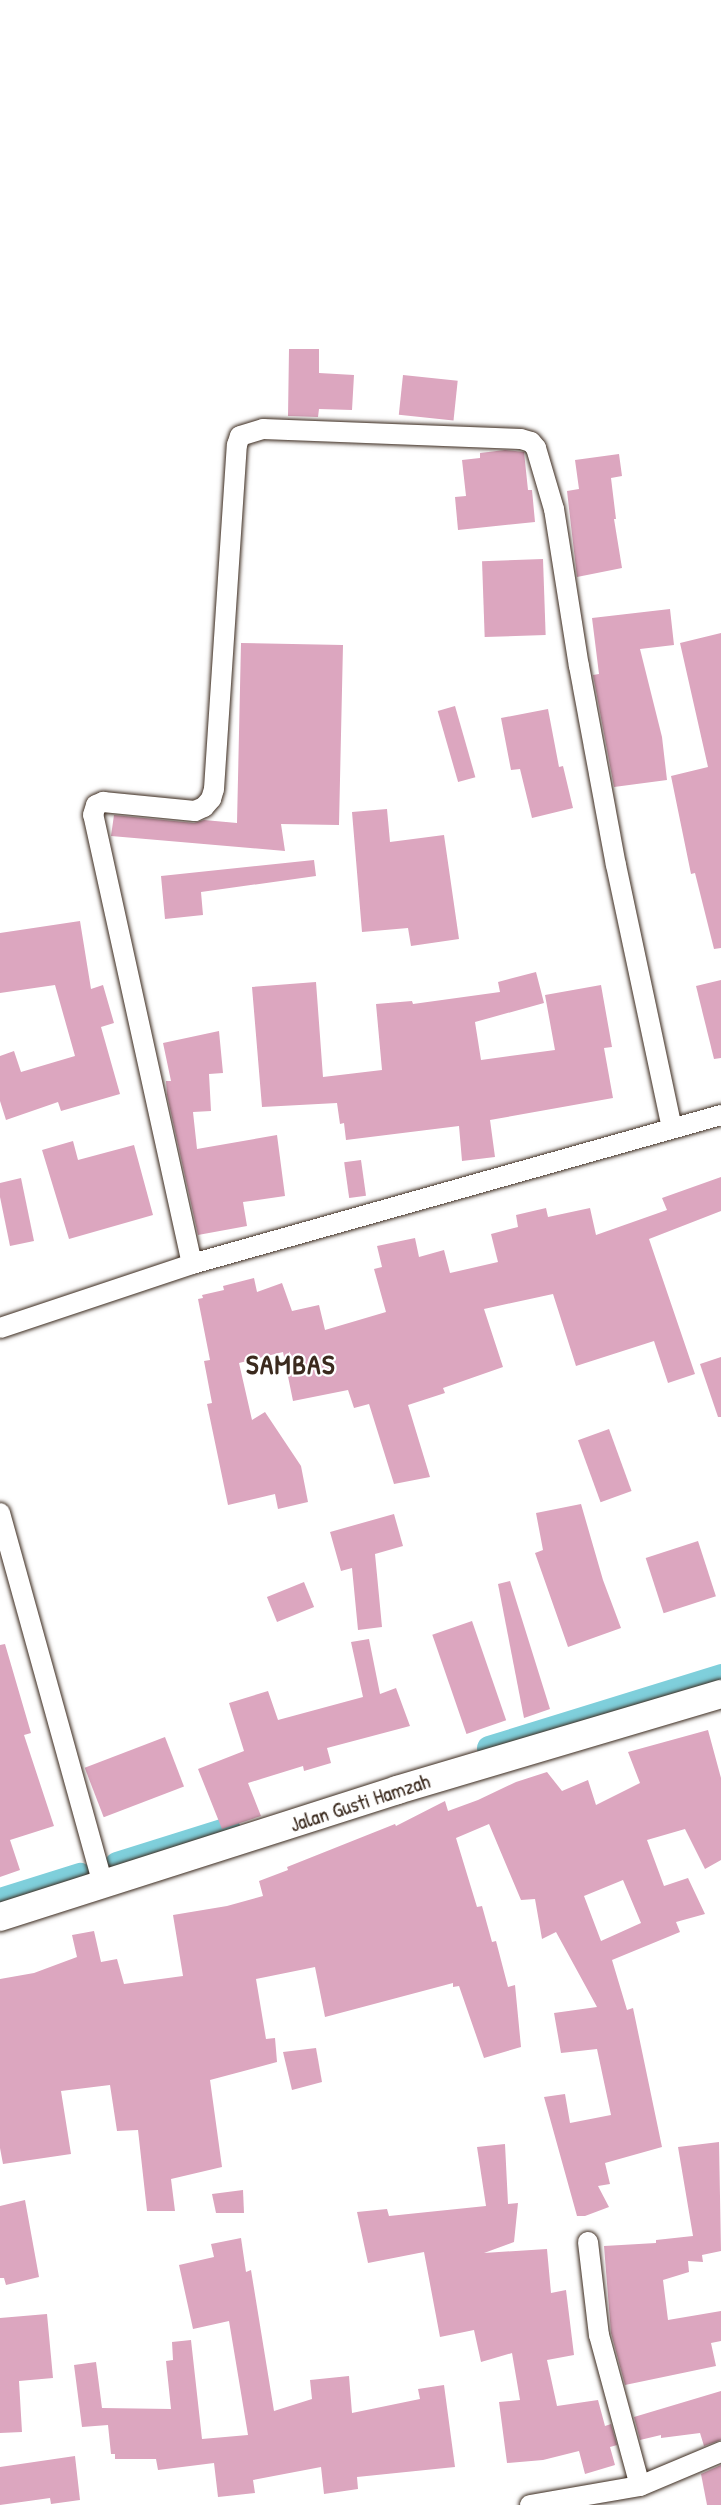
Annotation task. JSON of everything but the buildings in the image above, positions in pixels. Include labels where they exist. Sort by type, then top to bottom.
[{"type":"street","points":[[192,1264],[93,815],[96,805],[103,802],[195,811],[204,807],[211,799],[215,778],[237,446],[240,436],[263,429],[521,439],[531,442],[536,448],[554,509],[579,666],[616,866],[672,1128]]},
{"type":"street","points":[[0,1328],[192,1264],[721,1115]]},
{"type":"street","points":[[0,1513],[103,1885]]},
{"type":"street","name":"Jalan Gusti Hamzah","points":[[0,1917],[397,1790],[721,1694]]},
{"type":"street","points":[[588,2242],[599,2336],[640,2486]]},
{"type":"street","points":[[530,2505],[640,2486],[721,2452]]},
{"type":"waterway","points":[[489,1748],[721,1676]]},
{"type":"waterway","points":[[117,1864],[229,1829]]},
{"type":"waterway","points":[[0,1900],[80,1875]]},
{"type":"district","name":"SAMBAS","points":[[291,1365]]}]
